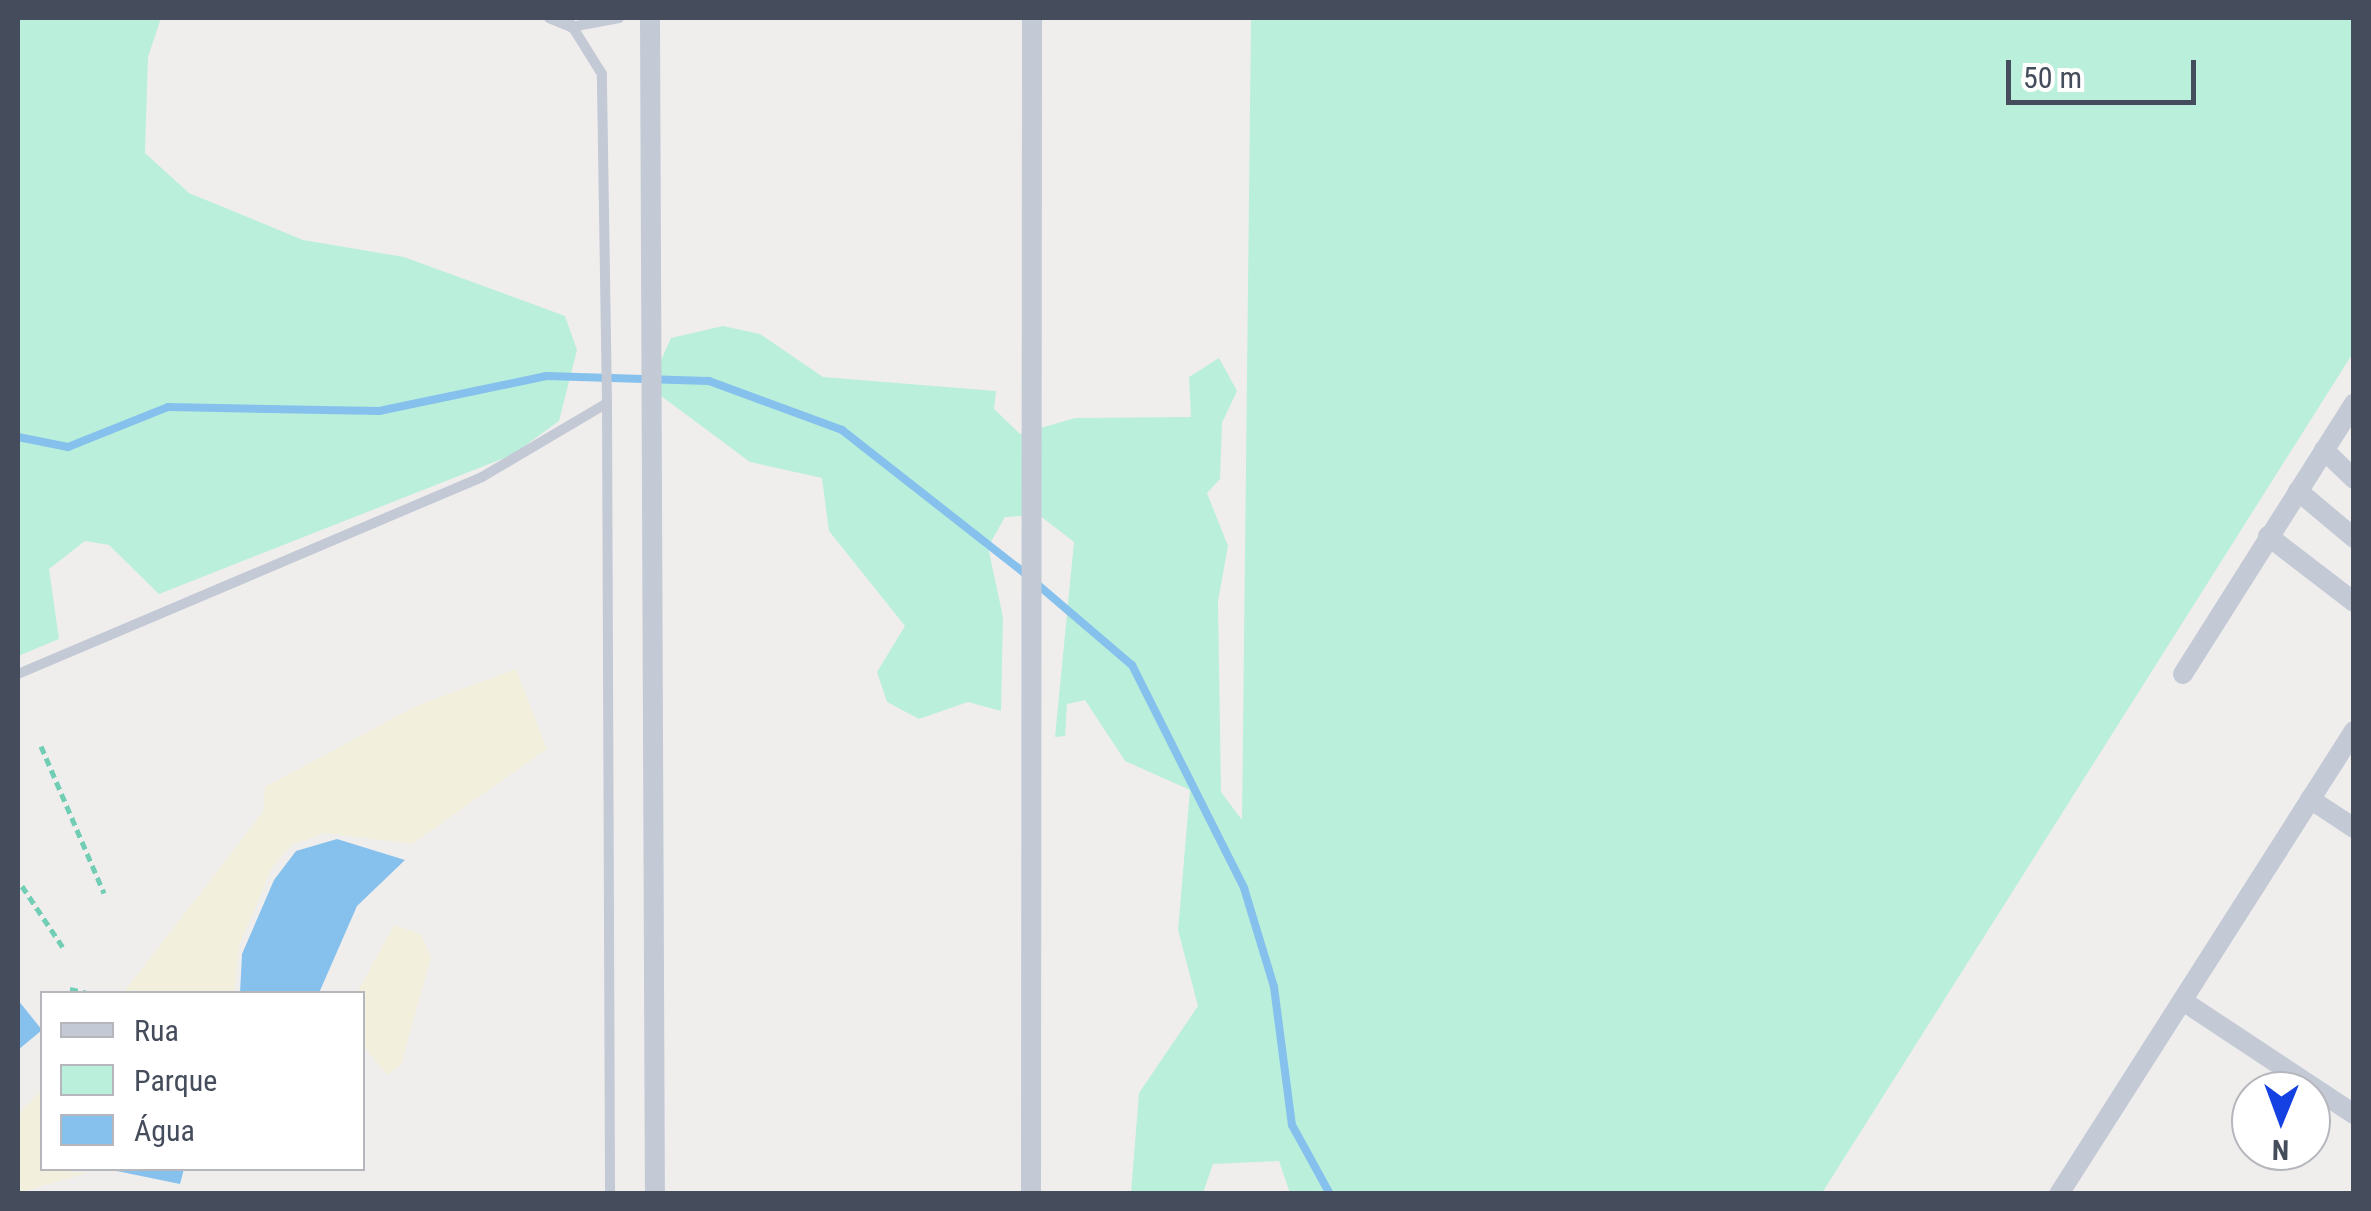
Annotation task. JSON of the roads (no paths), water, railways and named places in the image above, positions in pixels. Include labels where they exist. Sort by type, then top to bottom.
[{"type":"street","points":[[650,18],[655,1194]]},
{"type":"street","points":[[1032,18],[1032,1194]]},
{"type":"street","points":[[2183,674],[2354,404]]},
{"type":"street","points":[[2324,450],[2354,479]]},
{"type":"street","points":[[2298,491],[2350,542]]},
{"type":"street","points":[[2268,536],[2354,602]]},
{"type":"street","points":[[2059,1194],[2354,730]]},
{"type":"street","points":[[2310,799],[2354,828]]},
{"type":"street","points":[[2182,1001],[2354,1114]]},
{"type":"lane","points":[[549,18],[569,22],[619,18]]},
{"type":"lane","points":[[569,22],[602,74],[610,1194]]},
{"type":"lane","points":[[18,674],[449,492],[607,404]]},
{"type":"water","points":[[337,839],[405,860],[357,906],[320,991],[240,991],[242,954],[274,880],[296,851]]},
{"type":"water","points":[[18,1000],[40,1032],[18,1050]]},
{"type":"water","points":[[117,1171],[183,1171],[180,1184]]},
{"type":"waterway","points":[[18,437],[68,447],[168,407],[379,411],[546,376],[709,381],[842,430],[1027,575]]},
{"type":"waterway","points":[[1037,584],[1132,665],[1244,888],[1274,987],[1292,1125],[1330,1194]]}]
